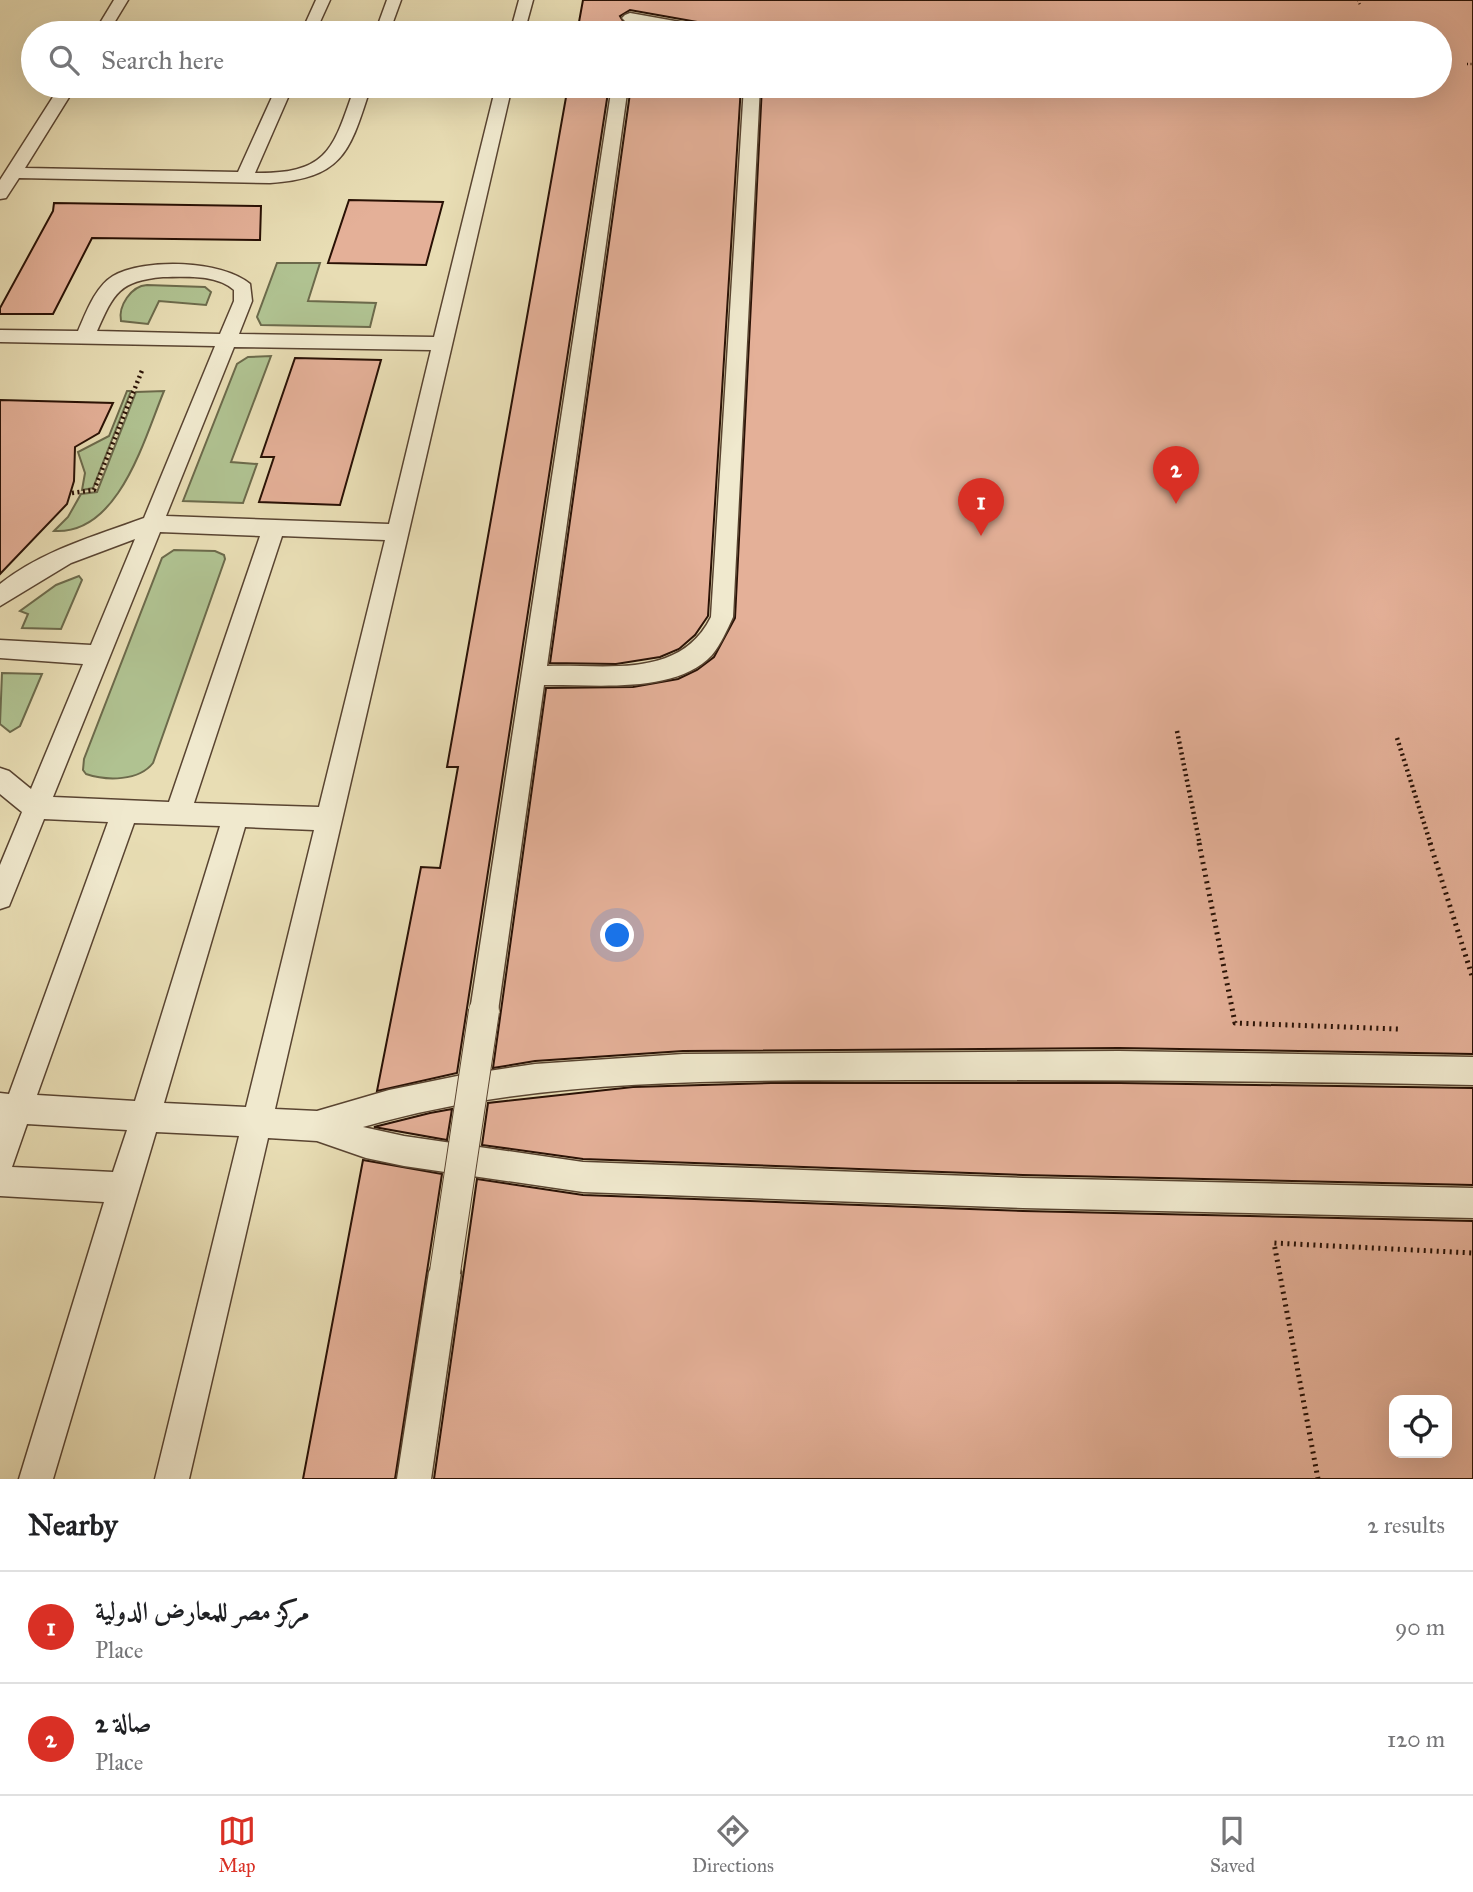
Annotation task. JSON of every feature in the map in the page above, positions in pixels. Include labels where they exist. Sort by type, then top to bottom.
[{"type":"lane","points":[[108,21],[121,0]]},
{"type":"lane","points":[[313,21],[323,0]]},
{"type":"lane","points":[[386,21],[394,0]]},
{"type":"lane","points":[[520,21],[526,0]]},
{"type":"lane","points":[[629,21],[632,0]]},
{"type":"lane","points":[[0,194],[60,98]]},
{"type":"lane","points":[[244,177],[280,98]]},
{"type":"lane","points":[[13,173],[298,176],[332,160],[342,143],[359,98]]},
{"type":"lane","points":[[172,1479],[501,98]]},
{"type":"lane","points":[[414,1479],[618,98]]},
{"type":"lane","points":[[533,676],[656,673],[692,658],[716,633],[722,617],[751,98]]},
{"type":"lane","points":[[0,897],[244,294],[240,283],[218,274],[151,271],[133,274],[117,282],[84,338]]},
{"type":"lane","points":[[0,336],[441,344]]},
{"type":"lane","points":[[0,597],[21,580],[63,557],[151,524],[396,532]]},
{"type":"lane","points":[[178,814],[274,528]]},
{"type":"lane","points":[[0,649],[99,655]]},
{"type":"lane","points":[[0,779],[36,808],[329,819]]},
{"type":"lane","points":[[0,1159],[9,1108],[125,811]]},
{"type":"lane","points":[[36,1479],[236,816]]},
{"type":"lane","points":[[317,1126],[374,1107],[441,1093],[560,1075],[679,1066],[1138,1065],[1473,1071]]},
{"type":"lane","points":[[9,1108],[317,1126],[366,1143],[404,1151],[595,1178],[1009,1193],[1473,1203]]},
{"type":"lane","points":[[0,1181],[124,1188]]},
{"type":"path","points":[[1357,0],[1360,5]]},
{"type":"path","points":[[1467,64],[1473,64]]},
{"type":"path","points":[[72,493],[94,490],[155,339]]},
{"type":"path","points":[[1177,732],[1234,1023],[1407,1029]]},
{"type":"path","points":[[1397,738],[1473,979]]},
{"type":"path","points":[[1318,1479],[1274,1243],[1473,1253]]},
{"type":"green space","points":[[277,263],[320,263],[308,301],[376,303],[370,327],[261,325],[257,317]]},
{"type":"green space","points":[[147,285],[205,287],[211,292],[206,305],[159,301],[148,324],[121,321],[127,298],[136,289]]},
{"type":"green space","points":[[271,356],[231,462],[257,464],[243,503],[183,501],[237,364],[248,357]]},
{"type":"green space","points":[[127,391],[131,391],[93,488],[82,490],[85,473],[78,452],[109,436]]},
{"type":"green space","points":[[164,391],[138,457],[112,501],[96,518],[77,528],[54,531],[68,517],[81,494],[97,492],[136,392]]},
{"type":"green space","points":[[174,550],[215,551],[224,555],[225,559],[153,763],[140,773],[122,778],[86,774],[83,770],[84,759],[162,558]]},
{"type":"green space","points":[[79,576],[82,580],[61,629],[22,628],[28,614],[20,611],[56,585]]},
{"type":"green space","points":[[2,673],[42,674],[20,726],[10,732],[0,724]]},
{"type":"building","points":[[583,0],[1473,0],[1473,1054],[1119,1048],[683,1051],[535,1061],[493,1068],[546,688],[633,687],[678,679],[697,670],[714,657],[735,618],[761,98],[1452,98],[1452,21],[692,21],[630,10],[620,16],[623,21],[579,21]]},
{"type":"building","points":[[566,98],[607,98],[457,1073],[377,1091],[421,867],[440,868],[458,767],[447,767]]},
{"type":"building","points":[[629,98],[740,98],[708,616],[695,635],[679,649],[660,657],[616,664],[550,663]]},
{"type":"building","points":[[349,200],[443,202],[426,265],[328,263]]},
{"type":"building","points":[[54,203],[261,206],[260,240],[92,238],[53,314],[0,314],[0,308],[53,211]]},
{"type":"building","points":[[295,358],[381,360],[340,505],[259,502],[274,457],[261,457]]},
{"type":"building","points":[[0,400],[113,403],[99,433],[75,447],[74,481],[67,504],[0,574]]},
{"type":"building","points":[[771,1083],[1120,1083],[1473,1088],[1473,1185],[1023,1175],[583,1159],[482,1145],[488,1103],[633,1087]]},
{"type":"building","points":[[452,1109],[447,1140],[374,1127],[430,1113]]},
{"type":"building","points":[[363,1160],[442,1174],[395,1479],[303,1479]]},
{"type":"building","points":[[477,1179],[583,1195],[1023,1211],[1473,1221],[1473,1479],[434,1479]]},
{"type":"place","name":"صالة 2","points":[[1176,504]]},
{"type":"place","name":"مركز مصر للمعارض الدولية","points":[[981,536]]}]
